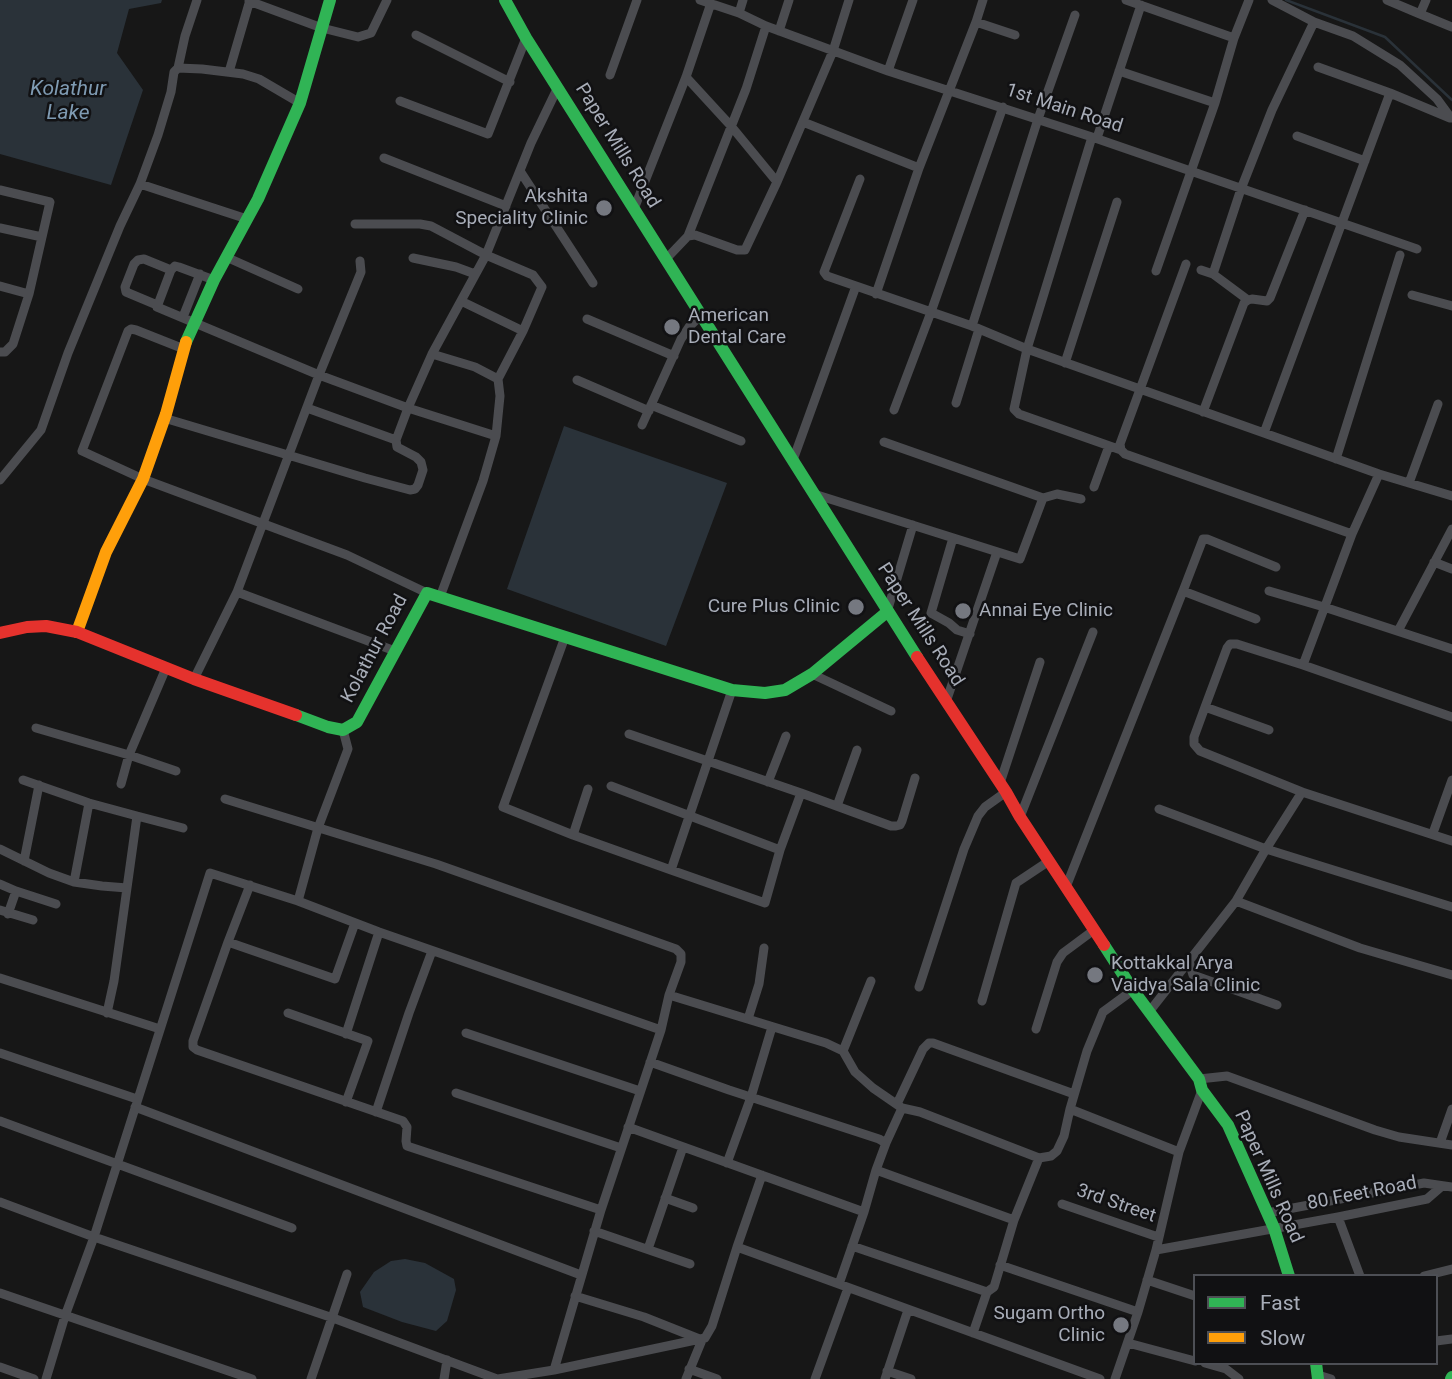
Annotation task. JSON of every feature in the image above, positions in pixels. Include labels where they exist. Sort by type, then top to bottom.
[{"type":"main road","points":[[77,632],[106,552],[143,480],[184,349],[189,319],[204,301],[258,199],[300,103],[330,0]]},
{"type":"main road","name":"Paper Mills Road","points":[[505,0],[526,38],[887,612],[1133,990],[1228,1125],[1274,1228],[1288,1274]]},
{"type":"main road","name":"Kolathur Road","points":[[0,633],[46,626],[77,632],[194,679],[343,730],[358,722],[395,651],[433,595],[732,690],[765,693],[785,690],[811,674],[887,612]]},
{"type":"street","points":[[0,480],[41,430],[68,353],[140,184],[171,92],[174,72],[178,68],[197,0]]},
{"type":"street","points":[[229,72],[249,0],[353,37],[363,37],[371,33],[387,0]]},
{"type":"street","points":[[610,75],[637,0]]},
{"type":"street","name":"1st Main Road","points":[[700,0],[888,71],[1003,107],[1418,249]]},
{"type":"street","points":[[739,13],[743,0]]},
{"type":"street","points":[[779,31],[789,0]]},
{"type":"street","points":[[688,236],[695,235],[737,250],[745,250],[833,51],[849,0]]},
{"type":"street","points":[[888,71],[913,0]]},
{"type":"street","points":[[876,294],[919,168],[983,0]]},
{"type":"street","points":[[1126,0],[1234,38]]},
{"type":"street","points":[[1156,271],[1249,0]]},
{"type":"street","points":[[1272,0],[1314,22],[1353,36],[1400,65],[1437,99],[1451,118]]},
{"type":"street","points":[[1387,0],[1452,27]]},
{"type":"street","points":[[1420,14],[1426,0]]},
{"type":"street","points":[[634,209],[711,3]]},
{"type":"street","points":[[1141,5],[1027,349],[1014,409],[1020,414],[1121,450],[1125,454],[1352,534]]},
{"type":"street","points":[[956,403],[1038,119],[1075,15]]},
{"type":"street","points":[[976,22],[1016,35]]},
{"type":"street","points":[[1213,274],[1241,188],[1272,110],[1314,22]]},
{"type":"street","points":[[666,259],[688,236],[746,89],[766,26]]},
{"type":"street","points":[[415,35],[510,82]]},
{"type":"street","points":[[400,101],[488,134],[526,38]]},
{"type":"street","points":[[1318,66],[1451,118]]},
{"type":"street","points":[[178,68],[243,74],[259,79],[300,103]]},
{"type":"street","points":[[1119,71],[1215,103]]},
{"type":"street","points":[[685,77],[731,126],[777,182]]},
{"type":"street","points":[[164,418],[365,478],[415,489],[423,470],[421,462],[397,447],[396,440],[432,354],[486,255],[531,143],[558,88]]},
{"type":"street","points":[[1264,433],[1390,93]]},
{"type":"street","points":[[894,410],[1003,107]]},
{"type":"street","points":[[803,122],[919,168]]},
{"type":"street","points":[[1297,136],[1365,161]]},
{"type":"street","points":[[384,159],[506,206]]},
{"type":"street","points":[[520,171],[593,283]]},
{"type":"street","points":[[860,179],[824,271],[827,276],[1336,459],[1452,496]]},
{"type":"street","points":[[140,184],[247,219]]},
{"type":"street","points":[[0,190],[50,202],[29,294],[13,344],[5,352],[0,352]]},
{"type":"street","points":[[1065,363],[1117,202]]},
{"type":"street","points":[[1201,270],[1213,274],[1248,300],[1267,302],[1305,210]]},
{"type":"street","points":[[184,349],[136,330],[128,331],[82,451],[143,480],[347,555],[433,595],[483,481],[496,436],[500,396],[498,379],[542,287],[533,275],[426,225],[355,224]]},
{"type":"street","points":[[0,228],[42,237]]},
{"type":"street","points":[[1336,459],[1400,255]]},
{"type":"street","points":[[226,257],[298,289]]},
{"type":"street","points":[[413,258],[475,274]]},
{"type":"street","points":[[171,270],[144,259],[138,260],[125,287],[127,292],[157,304],[160,309],[319,375],[408,408],[496,436]]},
{"type":"street","points":[[194,679],[237,592],[361,272],[360,261]]},
{"type":"street","points":[[1121,450],[1120,444],[1186,264]]},
{"type":"street","points":[[157,304],[174,266],[214,280]]},
{"type":"street","points":[[189,319],[189,295],[200,274]]},
{"type":"street","points":[[0,286],[29,294]]},
{"type":"street","points":[[793,460],[856,286]]},
{"type":"street","points":[[189,295],[204,301]]},
{"type":"street","points":[[1412,295],[1452,306]]},
{"type":"street","points":[[1203,412],[1244,303],[1248,300]]},
{"type":"street","points":[[461,301],[523,331]]},
{"type":"street","points":[[642,425],[689,327],[701,315]]},
{"type":"street","points":[[587,319],[674,356]]},
{"type":"street","points":[[432,354],[475,367],[498,379]]},
{"type":"street","points":[[576,380],[741,441]]},
{"type":"street","points":[[1409,483],[1438,404]]},
{"type":"street","points":[[307,408],[396,440]]},
{"type":"street","points":[[884,442],[1043,498],[1057,494],[1081,499]]},
{"type":"street","points":[[1094,487],[1109,446]]},
{"type":"street","points":[[1303,665],[1352,534],[1379,474]]},
{"type":"street","points":[[814,494],[1020,559],[1043,498]]},
{"type":"street","points":[[887,612],[913,525]]},
{"type":"street","points":[[1398,631],[1452,529]]},
{"type":"street","points":[[953,538],[931,614],[957,630],[970,634]]},
{"type":"street","points":[[1066,887],[1203,539],[1276,567]]},
{"type":"street","points":[[946,702],[997,552]]},
{"type":"street","points":[[1434,562],[1452,569]]},
{"type":"street","points":[[1269,591],[1452,649]]},
{"type":"street","points":[[237,592],[395,651]]},
{"type":"street","points":[[1183,592],[1256,619]]},
{"type":"street","points":[[1020,817],[1093,632]]},
{"type":"street","points":[[565,637],[503,807],[573,835],[765,903],[780,850],[801,793]]},
{"type":"street","points":[[1452,717],[1237,643],[1230,644],[1227,648],[1194,744],[1200,751],[1302,792],[1452,841]]},
{"type":"street","points":[[919,987],[964,849],[978,816],[1003,788],[1040,662]]},
{"type":"street","points":[[121,784],[129,755],[166,668]]},
{"type":"street","points":[[811,674],[891,711]]},
{"type":"street","points":[[671,870],[732,690]]},
{"type":"street","points":[[1205,706],[1269,730]]},
{"type":"street","points":[[36,728],[176,771]]},
{"type":"street","points":[[298,901],[318,828],[348,749],[343,730]]},
{"type":"street","points":[[629,734],[891,826],[900,825],[915,778]]},
{"type":"street","points":[[768,782],[786,736]]},
{"type":"street","points":[[837,806],[857,750]]},
{"type":"street","points":[[23,780],[89,803],[183,828]]},
{"type":"street","points":[[1433,834],[1452,780]]},
{"type":"street","points":[[24,861],[39,785]]},
{"type":"street","points":[[611,786],[780,850]]},
{"type":"street","points":[[573,835],[588,789]]},
{"type":"street","points":[[1149,1012],[1236,901],[1302,792]]},
{"type":"street","points":[[225,799],[436,864],[676,949],[681,954],[650,1062],[594,1231],[554,1370]]},
{"type":"street","points":[[74,882],[89,803]]},
{"type":"street","points":[[1159,809],[1266,849],[1452,907]]},
{"type":"street","points":[[107,1013],[114,981],[137,816]]},
{"type":"street","points":[[0,849],[74,882],[127,887]]},
{"type":"street","points":[[982,1001],[1013,889],[1016,883],[1049,861]]},
{"type":"street","points":[[46,1379],[118,1164],[210,873],[298,901],[432,951],[660,1030]]},
{"type":"street","points":[[0,884],[56,904]]},
{"type":"street","points":[[250,885],[193,1047],[404,1121],[407,1127],[407,1146],[601,1210]]},
{"type":"street","points":[[16,891],[4,912],[33,920]]},
{"type":"street","points":[[1236,901],[1360,948],[1452,975]]},
{"type":"street","points":[[228,942],[335,979],[355,923]]},
{"type":"street","points":[[1036,1029],[1057,962],[1063,953],[1094,930]]},
{"type":"street","points":[[346,1034],[379,932]]},
{"type":"street","points":[[748,1019],[759,985],[764,948]]},
{"type":"street","points":[[376,1112],[432,951]]},
{"type":"street","points":[[1189,961],[1193,975],[1277,1005]]},
{"type":"street","points":[[0,978],[160,1029]]},
{"type":"street","points":[[843,1051],[871,981]]},
{"type":"street","points":[[669,995],[803,1034],[843,1051],[855,1072],[899,1106],[1039,1158],[1051,1156],[1057,1151],[1064,1136],[1087,1051],[1103,1012],[1133,990]]},
{"type":"street","points":[[288,1013],[368,1041],[346,1102]]},
{"type":"street","points":[[727,1163],[772,1027]]},
{"type":"street","points":[[466,1033],[640,1091]]},
{"type":"street","points":[[815,1379],[876,1170],[923,1049],[933,1042],[1074,1094]]},
{"type":"street","points":[[0,1053],[581,1275]]},
{"type":"street","points":[[650,1062],[886,1143]]},
{"type":"street","points":[[1115,1379],[1138,1312],[1179,1152],[1201,1084],[1227,1076],[1375,1130],[1399,1137],[1452,1145]]},
{"type":"street","points":[[456,1093],[621,1149]]},
{"type":"street","points":[[1070,1109],[1179,1152]]},
{"type":"street","points":[[1440,1143],[1452,1109]]},
{"type":"street","points":[[0,1121],[292,1228]]},
{"type":"street","points":[[628,1127],[864,1212]]},
{"type":"street","points":[[648,1250],[683,1147]]},
{"type":"street","points":[[973,1333],[987,1292],[994,1287],[1014,1220],[1039,1158]]},
{"type":"street","points":[[876,1170],[1014,1220]]},
{"type":"street","points":[[686,1379],[702,1340],[710,1331],[762,1175]]},
{"type":"street","points":[[1267,1213],[1424,1183],[1447,1187]]},
{"type":"street","name":"80 Feet Road","points":[[1156,1250],[1427,1199],[1447,1187]]},
{"type":"street","points":[[665,1198],[693,1208]]},
{"type":"street","points":[[0,1202],[94,1237],[333,1318],[497,1379],[702,1340]]},
{"type":"street","name":"3rd Street","points":[[1062,1204],[1158,1237]]},
{"type":"street","points":[[1338,1217],[1359,1274]]},
{"type":"street","points":[[594,1231],[690,1264]]},
{"type":"street","points":[[852,1246],[987,1292]]},
{"type":"street","points":[[737,1247],[1100,1379]]},
{"type":"street","points":[[1000,1265],[1138,1312]]},
{"type":"street","points":[[1432,1274],[1452,1269]]},
{"type":"street","points":[[311,1379],[347,1274]]},
{"type":"street","points":[[1147,1280],[1193,1295]]},
{"type":"street","points":[[0,1293],[252,1379]]},
{"type":"street","points":[[575,1296],[643,1317],[702,1340]]},
{"type":"street","points":[[908,1310],[886,1375],[911,1379]]},
{"type":"street","points":[[1128,1343],[1193,1360]]},
{"type":"street","points":[[444,1379],[447,1360]]},
{"type":"street","points":[[1212,1365],[1226,1369],[1229,1376],[1239,1379]]},
{"type":"street","points":[[0,1367],[34,1379]]},
{"type":"street","points":[[689,1368],[717,1379]]},
{"type":"street","points":[[1317,1372],[1331,1379]]},
{"type":"water","name":"Kolathur Lake","points":[[0,0],[162,0],[161,3],[129,9],[117,53],[143,90],[111,185],[0,154]]},
{"type":"water","points":[[564,426],[727,483],[666,646],[507,589]]},
{"type":"water","points":[[405,1259],[425,1263],[454,1279],[456,1290],[447,1321],[436,1331],[363,1307],[360,1292],[374,1272],[391,1261]]},
{"type":"waterway","points":[[1286,0],[1385,37],[1452,100]]},
{"type":"traffic: fast","points":[[186,342],[214,280],[258,199],[300,103],[330,0]]},
{"type":"traffic: fast","points":[[505,0],[526,38],[917,657]]},
{"type":"traffic: fast","points":[[296,715],[343,730],[357,722],[427,593],[732,690],[765,693],[785,690],[812,674],[887,612]]},
{"type":"traffic: fast","points":[[1104,945],[1133,990],[1199,1079],[1202,1090],[1228,1125],[1274,1228],[1288,1274]]},
{"type":"traffic: fast","points":[[1316,1365],[1318,1379]]},
{"type":"traffic: slow","points":[[77,632],[106,552],[143,479],[166,414],[186,342]]},
{"type":"traffic: jam","points":[[0,633],[46,626],[77,632],[194,679],[296,715]]},
{"type":"traffic: jam","points":[[917,657],[1104,945]]},
{"type":"place","name":"Akshita Speciality Clinic","points":[[604,208]]},
{"type":"place","name":"American Dental Care","points":[[672,327]]},
{"type":"place","name":"Cure Plus Clinic","points":[[856,607]]},
{"type":"place","name":"Annai Eye Clinic","points":[[963,611]]},
{"type":"place","name":"Kottakkal Arya Vaidya Sala Clinic","points":[[1095,975]]},
{"type":"place","name":"Sugam Ortho Clinic","points":[[1121,1325]]}]
